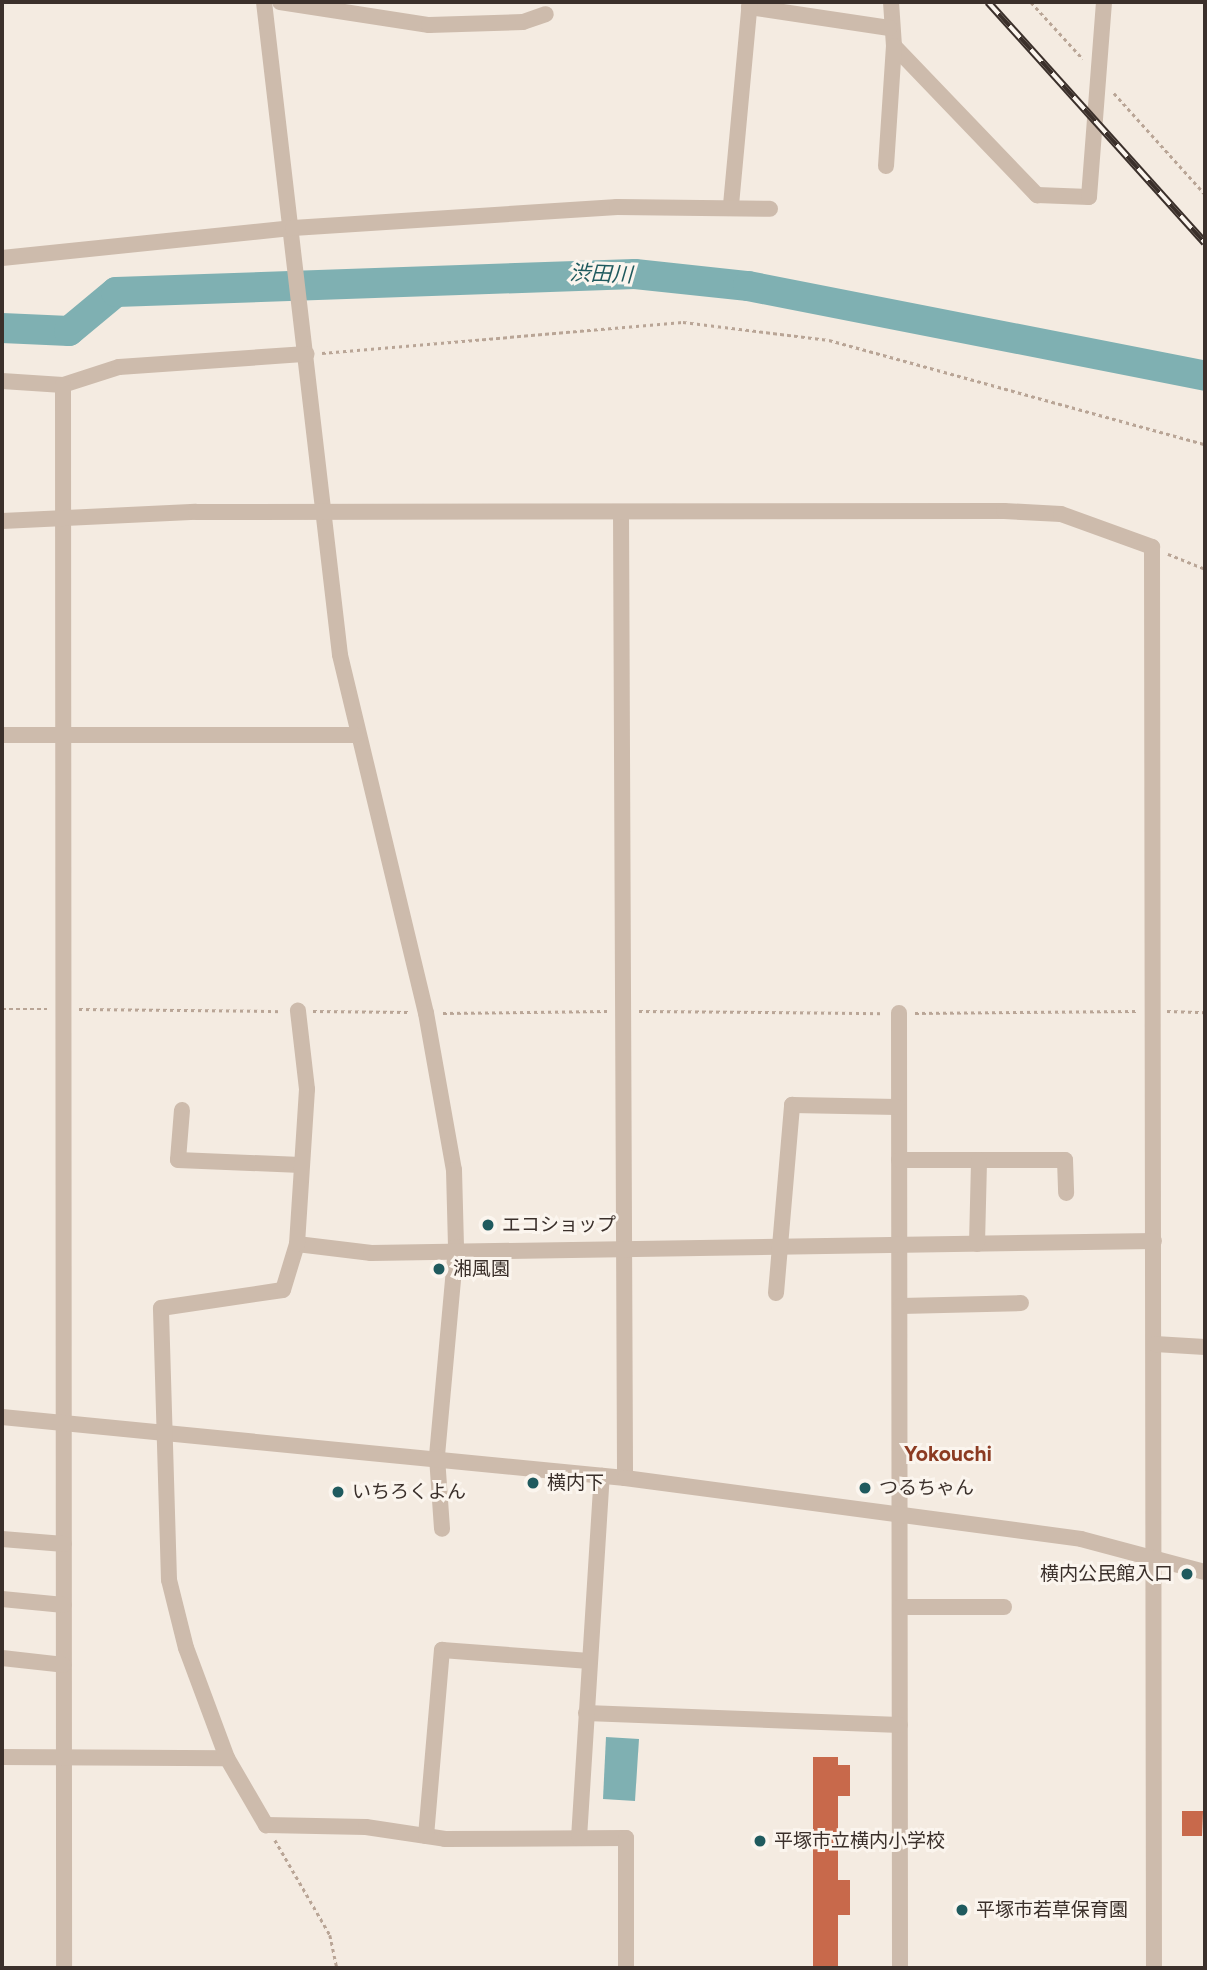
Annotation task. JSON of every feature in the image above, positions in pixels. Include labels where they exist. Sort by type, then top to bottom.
[{"type":"street","points":[[264,2],[355,735],[426,1013],[454,1170],[456,1247],[438,1457],[442,1529]]},
{"type":"street","points":[[280,2],[429,24],[523,22],[546,14]]},
{"type":"street","points":[[886,166],[894,46],[889,28],[891,2]]},
{"type":"street","points":[[894,46],[1037,195],[1089,197],[1104,2]]},
{"type":"street","points":[[731,205],[749,4],[889,28]]},
{"type":"street","points":[[2,258],[294,233],[731,205],[770,209]]},
{"type":"street","points":[[2,381],[63,385],[118,367],[306,351]]},
{"type":"street","points":[[63,385],[65,514],[61,1009],[64,1968]]},
{"type":"street","points":[[621,512],[625,1478]]},
{"type":"street","points":[[2,521],[65,514],[1061,514],[1152,547],[1154,1968]]},
{"type":"street","points":[[2,736],[355,735]]},
{"type":"street","points":[[298,1011],[307,1089],[297,1244],[283,1290],[161,1308],[169,1580],[186,1648],[228,1758],[266,1825],[366,1827],[426,1836],[626,1838],[626,1968]]},
{"type":"street","points":[[899,1013],[900,1968]]},
{"type":"street","points":[[776,1293],[792,1105],[897,1107]]},
{"type":"street","points":[[182,1111],[178,1160],[301,1165]]},
{"type":"street","points":[[899,1160],[1066,1160],[1066,1193]]},
{"type":"street","points":[[977,1244],[979,1160]]},
{"type":"street","points":[[297,1244],[371,1253],[456,1247],[1154,1241]]},
{"type":"street","points":[[901,1306],[1021,1303]]},
{"type":"street","points":[[1155,1344],[1205,1347]]},
{"type":"street","points":[[2,1417],[438,1457],[625,1478],[901,1516],[1154,1555],[1205,1572]]},
{"type":"street","points":[[579,1838],[602,1476]]},
{"type":"street","points":[[2,1539],[64,1544]]},
{"type":"street","points":[[2,1599],[64,1605]]},
{"type":"street","points":[[900,1607],[1004,1607]]},
{"type":"street","points":[[426,1836],[442,1650],[590,1661]]},
{"type":"street","points":[[2,1658],[64,1665]]},
{"type":"street","points":[[586,1713],[900,1725]]},
{"type":"street","points":[[2,1757],[228,1758]]},
{"type":"path","points":[[1031,2],[1205,194]]},
{"type":"path","points":[[306,351],[683,321],[829,340],[1205,444]]},
{"type":"path","points":[[1152,547],[1205,569]]},
{"type":"path","points":[[2,1009],[426,1013],[1205,1012]]},
{"type":"path","points":[[266,1825],[330,1935],[337,1968]]},
{"type":"water","points":[[606,1737],[639,1739],[635,1801],[603,1799]]},
{"type":"building","points":[[813,1757],[838,1757],[838,1765],[850,1765],[850,1796],[838,1796],[838,1880],[850,1880],[850,1915],[838,1915],[838,1968],[813,1968]]},
{"type":"building","points":[[1182,1811],[1203,1811],[1202,1836],[1182,1836]]},
{"type":"waterway","name":"渋田川","points":[[2,328],[69,331],[116,292],[635,274],[748,286],[1205,376]]},
{"type":"railway","points":[[988,2],[1205,243]]},
{"type":"place","name":"エコショップ","points":[[488,1225]]},
{"type":"place","name":"湘風園","points":[[439,1269]]},
{"type":"place","name":"横内下","points":[[533,1483]]},
{"type":"place","name":"つるちゃん","points":[[865,1488]]},
{"type":"place","name":"いちろくよん","points":[[338,1492]]},
{"type":"place","name":"横内公民館入口","points":[[1187,1574]]},
{"type":"place","name":"平塚市立横内小学校","points":[[760,1841]]},
{"type":"place","name":"平塚市若草保育園","points":[[962,1910]]},
{"type":"district","name":"Yokouchi","points":[[948,1454]]}]
